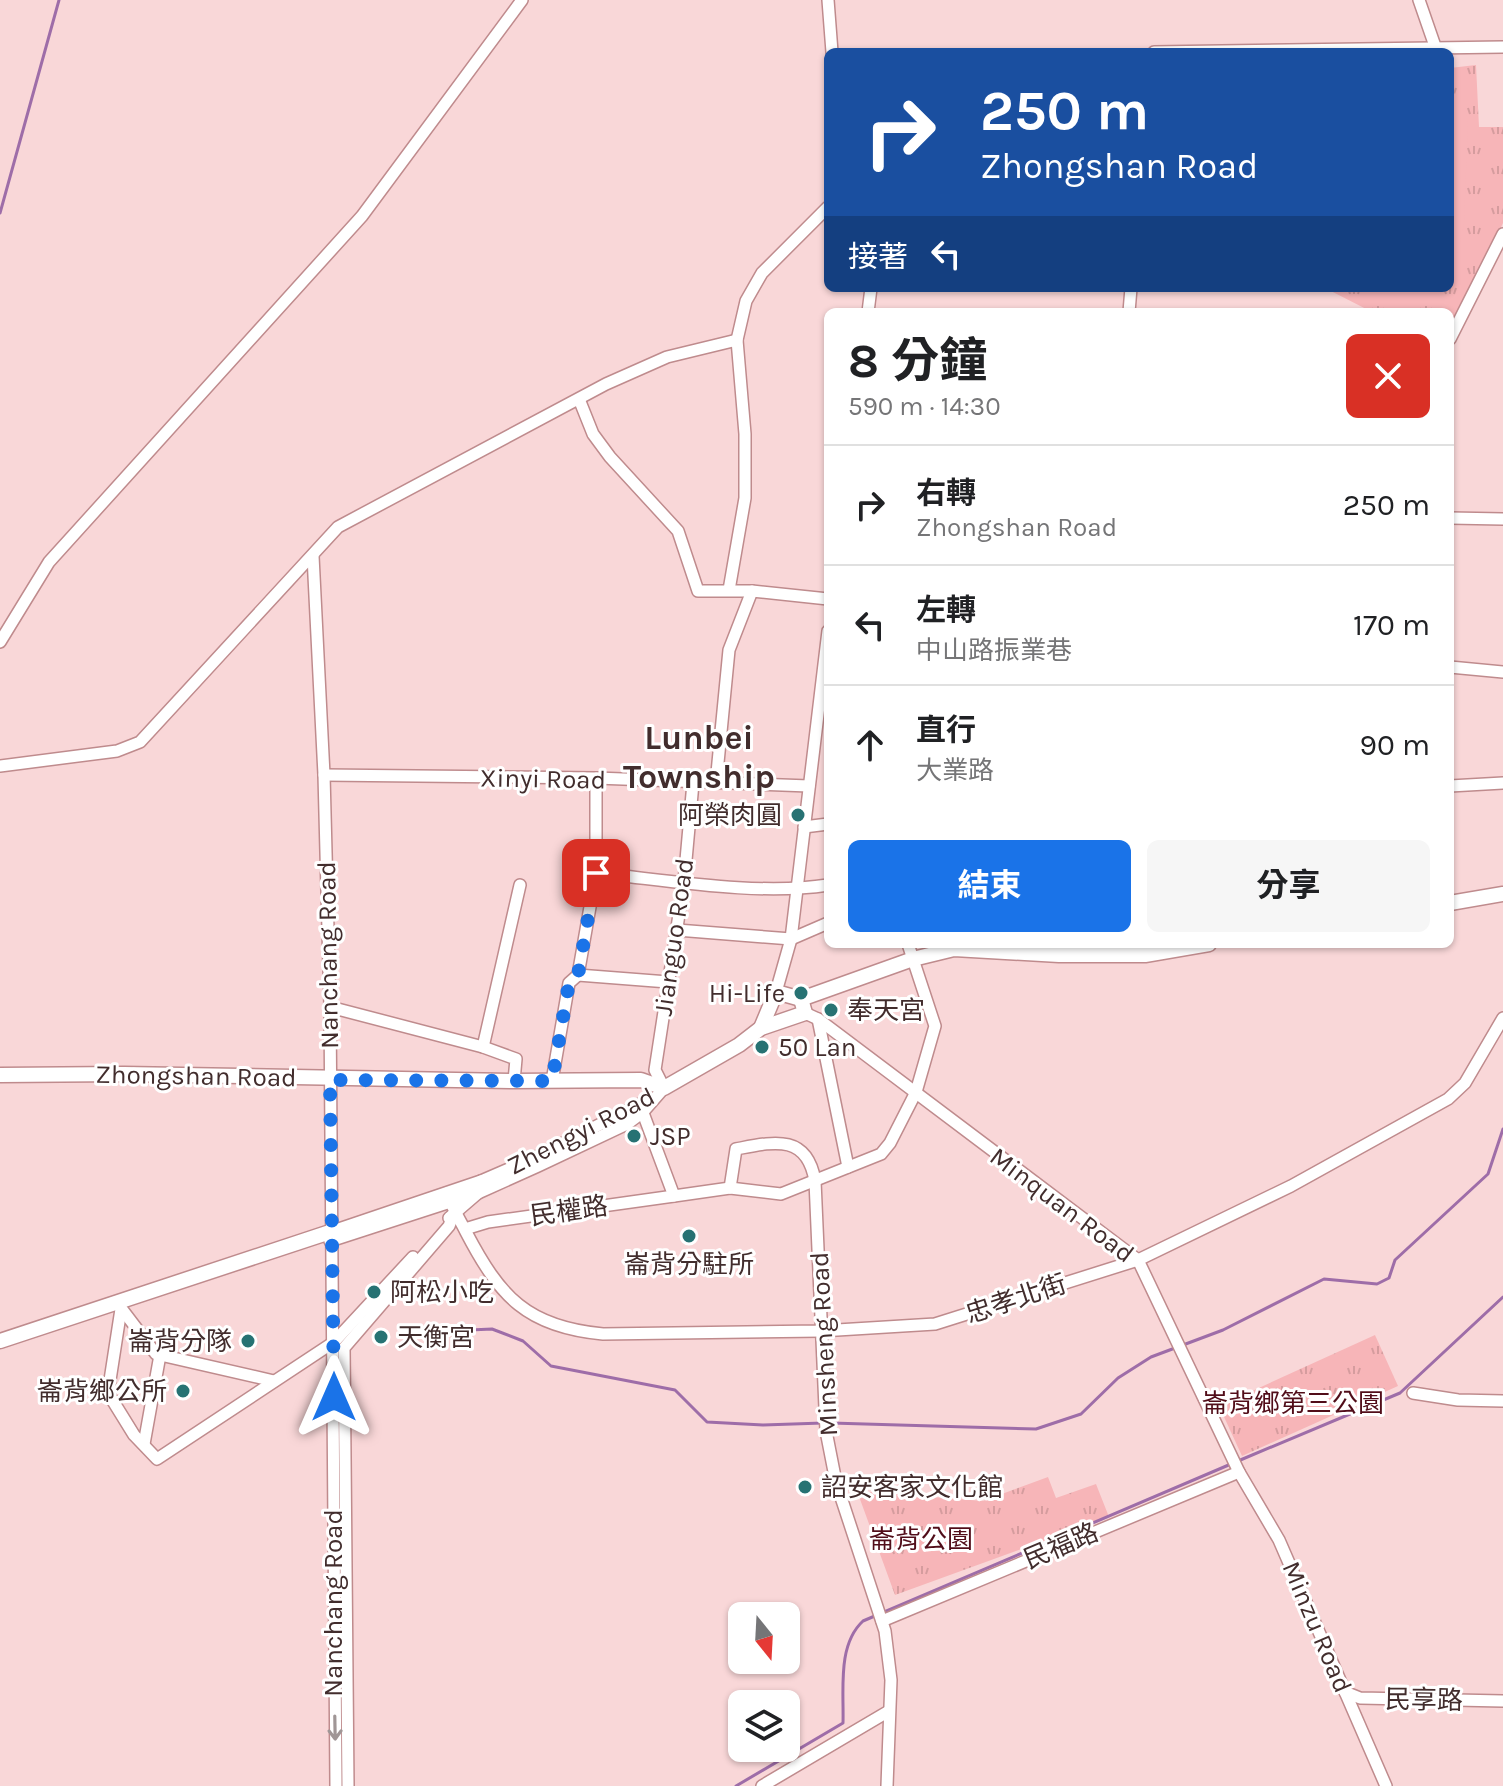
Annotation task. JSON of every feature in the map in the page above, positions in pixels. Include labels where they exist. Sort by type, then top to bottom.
[{"type":"main road","points":[[1454,902],[1503,894]]},
{"type":"main road","points":[[664,1088],[739,1045],[761,1028],[808,1011],[913,959],[954,949],[1058,949],[1145,955],[1186,948]]},
{"type":"main road","points":[[761,1028],[776,992],[808,1011]]},
{"type":"main road","name":"Zhongshan Road","points":[[0,1075],[124,1074],[330,1080],[641,1080],[664,1088]]},
{"type":"main road","name":"Zhengyi Road","points":[[0,1341],[330,1236]]},
{"type":"main road","name":"Zhengyi Road","points":[[0,1350],[120,1305]]},
{"type":"street","points":[[0,642],[49,562],[362,216],[522,0]]},
{"type":"street","points":[[828,0],[832,48]]},
{"type":"street","points":[[1419,0],[1436,48]]},
{"type":"street","points":[[1454,48],[1503,47]]},
{"type":"street","points":[[729,590],[745,498],[745,434],[737,340],[746,301],[762,273],[824,211]]},
{"type":"street","points":[[1454,331],[1503,234]]},
{"type":"street","points":[[0,766],[117,751],[140,742],[338,527],[606,384],[667,357],[737,340]]},
{"type":"street","points":[[579,399],[593,434],[610,457],[678,531],[698,591],[752,591],[824,599]]},
{"type":"street","points":[[1454,518],[1503,519]]},
{"type":"street","name":"Nanchang Road","points":[[313,556],[324,775],[330,1007],[330,1236],[339,1345],[348,1786]]},
{"type":"street","points":[[716,783],[729,650],[752,591]]},
{"type":"street","points":[[776,992],[791,939],[824,664]]},
{"type":"street","points":[[1454,667],[1503,672]]},
{"type":"street","name":"Xinyi Road","points":[[324,775],[596,778],[809,786]]},
{"type":"street","points":[[552,1081],[569,983],[578,975],[596,873],[596,778]]},
{"type":"street","name":"Jianguo Road","points":[[664,1088],[655,1070],[684,882],[693,783]]},
{"type":"street","points":[[1454,786],[1503,783]]},
{"type":"street","points":[[804,827],[824,824]]},
{"type":"street","points":[[596,873],[798,890],[824,886]]},
{"type":"street","points":[[483,1047],[520,885]]},
{"type":"street","points":[[677,930],[791,939],[824,925]]},
{"type":"street","points":[[730,1188],[736,1149],[789,1142],[812,1163],[815,1181],[881,1154],[890,1143],[916,1092],[935,1026],[909,948]]},
{"type":"street","points":[[578,975],[668,982]]},
{"type":"street","points":[[330,1007],[483,1047],[516,1059],[514,1081]]},
{"type":"street","points":[[808,1011],[848,1167]]},
{"type":"street","name":"Minquan Road","points":[[808,1011],[1138,1260],[1239,1472]]},
{"type":"street","name":"忠孝北街","points":[[450,1202],[502,1292],[532,1315],[572,1331],[603,1334],[821,1331],[935,1324],[1138,1260],[1291,1186],[1438,1105],[1465,1083],[1503,1018]]},
{"type":"street","name":"Zhengyi Road","points":[[330,1236],[450,1202],[534,1158],[642,1108],[664,1088]]},
{"type":"street","points":[[642,1108],[674,1196]]},
{"type":"street","name":"民權路","points":[[465,1229],[488,1222],[730,1188],[781,1194],[815,1181]]},
{"type":"street","name":"Minsheng Road","points":[[815,1181],[826,1431],[836,1482],[882,1621],[891,1680],[887,1786]]},
{"type":"street","points":[[120,1305],[108,1393],[134,1435],[157,1459],[274,1381],[339,1345],[450,1202],[480,1187]]},
{"type":"street","points":[[120,1305],[156,1354],[274,1381]]},
{"type":"street","name":"Nanchang Road","points":[[336,1786],[332,1539],[339,1345]]},
{"type":"street","points":[[144,1444],[160,1355]]},
{"type":"street","points":[[1413,1393],[1458,1400],[1503,1401]]},
{"type":"street","name":"民福路","points":[[882,1621],[1239,1472]]},
{"type":"street","name":"Minzu Road","points":[[1239,1472],[1279,1540],[1386,1786]]},
{"type":"street","name":"民享路","points":[[1345,1692],[1360,1698],[1503,1701]]},
{"type":"street","points":[[762,1786],[889,1711]]},
{"type":"green space","points":[[1476,65],[1479,127],[1503,127],[1503,223],[1454,318],[1454,308],[1364,308],[1333,292],[1454,292],[1454,68]]},
{"type":"green space","points":[[1454,93],[1468,119],[1464,224],[1454,260]]},
{"type":"green space","points":[[1377,292],[1417,292],[1397,296]]},
{"type":"green space","name":"崙背鄉第三公園","points":[[1375,1335],[1398,1386],[1242,1456],[1219,1406]]},
{"type":"green space","name":"崙背公園","points":[[1048,1477],[1056,1498],[1096,1484],[1109,1517],[895,1595],[857,1491],[983,1501]]},
{"type":"waterway","points":[[0,213],[59,0]]},
{"type":"waterway","points":[[831,1423],[1036,1429],[1081,1414],[1118,1378],[1151,1357],[1223,1330],[1324,1279],[1377,1284],[1389,1278],[1395,1260],[1488,1174],[1503,1129]]},
{"type":"waterway","points":[[1238,1461],[1400,1393],[1503,1297]]},
{"type":"waterway","points":[[470,1330],[492,1329],[523,1341],[551,1366],[675,1390],[707,1422],[763,1425],[823,1423]]},
{"type":"waterway","points":[[736,1786],[843,1723],[846,1655],[849,1642],[863,1621],[1231,1464]]},
{"type":"place","name":"阿榮肉圓","points":[[798,815]]},
{"type":"place","name":"Hi-Life","points":[[801,993]]},
{"type":"place","name":"奉天宮","points":[[831,1010]]},
{"type":"place","name":"50 Lan","points":[[762,1047]]},
{"type":"place","name":"JSP","points":[[634,1136]]},
{"type":"place","name":"崙背分駐所","points":[[689,1236]]},
{"type":"place","name":"阿松小吃","points":[[374,1292]]},
{"type":"place","name":"天衡宮","points":[[381,1337]]},
{"type":"place","name":"崙背分隊","points":[[248,1341]]},
{"type":"place","name":"崙背鄉公所","points":[[183,1391]]},
{"type":"place","name":"詔安客家文化館","points":[[805,1487]]},
{"type":"district","name":"Lunbei Township","points":[[699,758]]},
{"type":"route","points":[[334,1397],[330,1080],[552,1081],[569,983],[578,975],[596,873]]}]
